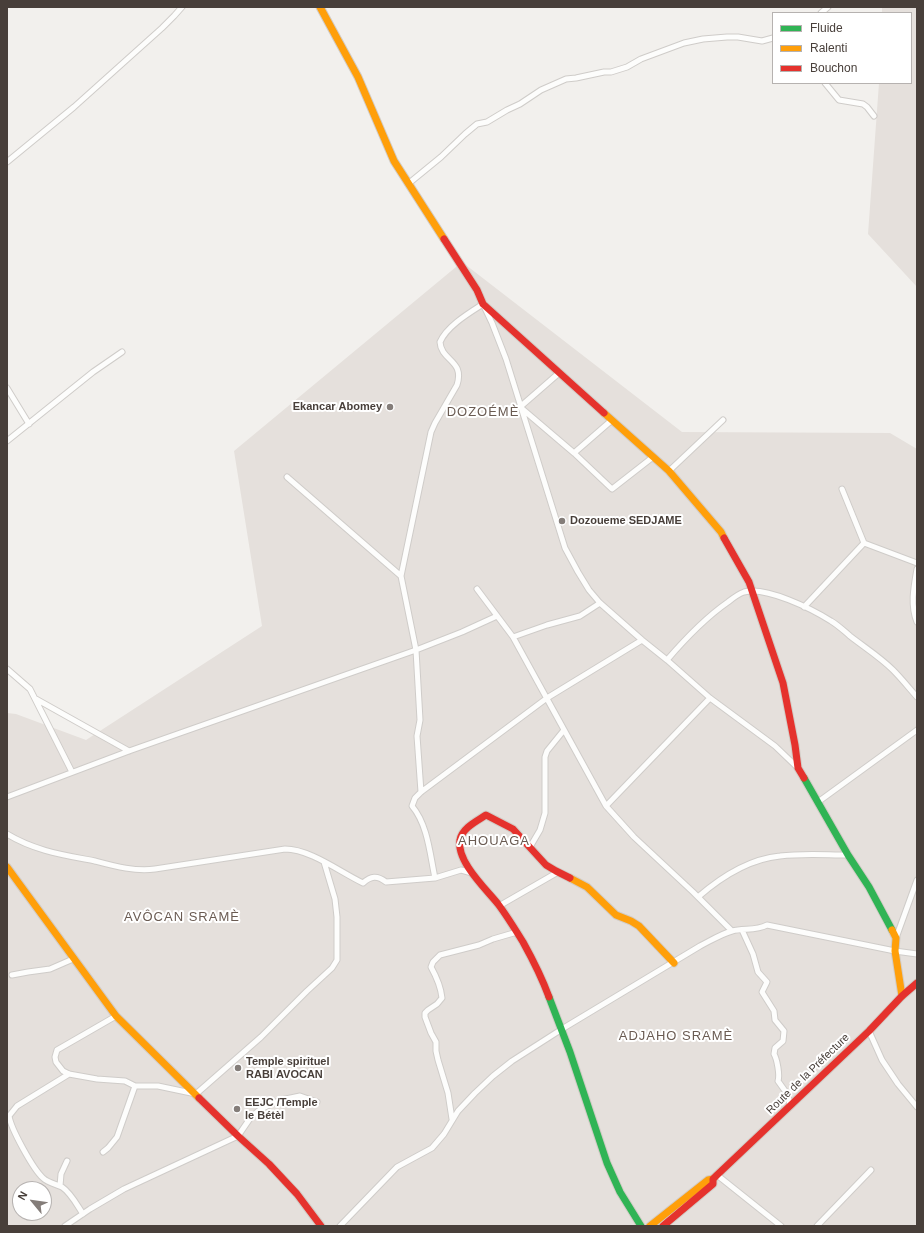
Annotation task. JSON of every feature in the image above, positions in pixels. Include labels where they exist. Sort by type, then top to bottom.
[{"type":"street","points":[[7,162],[74,107],[162,28],[182,7]]},
{"type":"street","points":[[320,7],[358,77],[394,161],[477,290],[506,359],[565,548],[589,590],[600,603],[710,698],[775,746],[798,768],[848,855],[869,887],[896,938]]},
{"type":"street","points":[[408,184],[442,157],[477,124],[487,122],[520,104],[541,90],[562,80],[611,72],[627,67],[641,59],[684,43],[726,36],[762,41],[772,38]]},
{"type":"street","points":[[827,84],[839,100],[863,104],[874,116]]},
{"type":"street","points":[[483,304],[669,471],[721,532],[749,582],[783,683],[798,768]]},
{"type":"street","points":[[421,792],[417,736],[420,720],[416,650],[401,576],[431,432],[459,379],[457,368],[442,350],[440,342],[444,335],[457,322],[483,304]]},
{"type":"street","points":[[7,441],[93,372],[122,352]]},
{"type":"street","points":[[520,407],[559,373]]},
{"type":"street","points":[[7,388],[29,424]]},
{"type":"street","points":[[520,407],[574,453],[612,489],[653,457]]},
{"type":"street","points":[[574,453],[612,420]]},
{"type":"street","points":[[669,471],[723,420]]},
{"type":"street","points":[[288,477],[401,576]]},
{"type":"street","points":[[842,489],[864,543],[917,563]]},
{"type":"street","points":[[804,607],[864,543]]},
{"type":"street","points":[[917,569],[913,610],[917,622]]},
{"type":"street","points":[[476,589],[513,637],[606,806],[634,837],[659,859],[732,931]]},
{"type":"street","points":[[667,660],[714,613],[742,593],[752,591],[774,594],[832,621],[894,671],[917,697]]},
{"type":"street","points":[[513,637],[547,625],[580,616],[600,603]]},
{"type":"street","points":[[7,797],[129,751],[416,650],[462,632],[497,616]]},
{"type":"street","points":[[435,878],[425,831],[417,812],[412,806],[415,798],[547,698],[642,640]]},
{"type":"street","points":[[7,669],[30,689],[72,772]]},
{"type":"street","points":[[35,698],[129,751]]},
{"type":"street","points":[[606,806],[710,698]]},
{"type":"street","points":[[530,847],[540,830],[545,813],[545,757],[547,751],[564,730]]},
{"type":"street","points":[[818,802],[917,730]]},
{"type":"street","points":[[641,1226],[622,1195],[610,1170],[562,1029],[540,976],[517,932],[466,864],[459,844],[461,836],[465,830],[486,815],[511,827],[545,863],[594,892],[617,916],[626,918],[635,924],[657,943],[674,963]]},
{"type":"street","points":[[7,834],[41,850],[142,870],[285,849],[298,850],[363,883],[369,878],[380,878],[386,882],[435,878],[461,870],[474,874]]},
{"type":"street","points":[[698,897],[722,877],[762,859],[803,854],[848,855]]},
{"type":"street","points":[[196,1094],[262,1037],[336,963],[338,943],[336,911],[331,884],[324,862]]},
{"type":"street","points":[[7,867],[116,1016],[268,1164],[292,1189],[321,1226]]},
{"type":"street","points":[[499,906],[558,872]]},
{"type":"street","points":[[902,996],[895,951],[896,938],[917,880]]},
{"type":"street","points":[[340,1226],[397,1167],[432,1148],[444,1134],[452,1119],[466,1101],[512,1061],[562,1029],[700,946],[732,931],[761,929],[767,925],[895,951],[917,954]]},
{"type":"street","points":[[742,930],[753,954],[758,972],[767,982],[762,992],[774,1010],[775,1020],[784,1031],[783,1041],[775,1048],[774,1054],[776,1057],[779,1076],[778,1080],[788,1095],[790,1106]]},
{"type":"street","points":[[452,1119],[448,1094],[436,1051],[436,1042],[425,1016],[425,1013],[442,998],[442,994],[431,967],[432,962],[440,955],[479,946],[493,939],[517,932]]},
{"type":"street","points":[[12,975],[50,969],[73,959]]},
{"type":"street","name":"Route de la Préfecture","points":[[650,1226],[708,1180],[715,1177],[869,1031],[902,996],[917,983]]},
{"type":"street","points":[[116,1016],[57,1050],[55,1057],[56,1062],[62,1071],[69,1074],[97,1079],[125,1081],[135,1086],[158,1086],[196,1094]]},
{"type":"street","points":[[869,1031],[882,1060],[898,1084],[917,1107]]},
{"type":"street","points":[[69,1074],[56,1084],[17,1106],[9,1116],[22,1146],[39,1175],[44,1180],[60,1186],[66,1191],[83,1214]]},
{"type":"street","points":[[103,1152],[117,1137],[135,1086]]},
{"type":"street","points":[[65,1226],[140,1181],[238,1136],[251,1117],[261,1109],[271,1104],[300,1096],[317,1102]]},
{"type":"street","points":[[60,1186],[61,1174],[67,1161]]},
{"type":"street","points":[[817,1226],[871,1170]]},
{"type":"street","points":[[715,1177],[781,1226]]},
{"type":"street","name":"Route de la Préfecture","points":[[663,1226],[713,1184],[715,1177]]},
{"type":"shaded area","points":[[882,7],[917,7],[917,287],[868,234],[879,84],[912,84],[912,12],[882,12]]},
{"type":"shaded area","points":[[462,262],[682,432],[890,433],[917,449],[917,1226],[7,1226],[7,713],[16,714],[86,740],[262,626],[234,451]]},
{"type":"traffic: fast","points":[[804,778],[848,855],[869,887],[892,930]]},
{"type":"traffic: fast","points":[[549,997],[570,1052],[607,1163],[620,1192],[641,1226]]},
{"type":"traffic: slow","points":[[320,7],[358,77],[394,161],[444,239]]},
{"type":"traffic: slow","points":[[604,413],[669,471],[721,532],[724,538]]},
{"type":"traffic: slow","points":[[7,867],[116,1016],[199,1098]]},
{"type":"traffic: slow","points":[[570,878],[587,887],[616,915],[639,926],[674,963]]},
{"type":"traffic: slow","points":[[892,930],[896,938],[895,951],[902,996]]},
{"type":"traffic: slow","points":[[650,1226],[708,1180],[713,1179]]},
{"type":"traffic: jam","points":[[444,239],[477,290],[483,304],[604,413]]},
{"type":"traffic: jam","points":[[724,538],[749,582],[783,683],[798,768],[804,778]]},
{"type":"traffic: jam","points":[[549,997],[534,962],[517,932],[498,904],[467,866],[460,848],[461,836],[470,825],[486,815],[513,829],[546,865],[570,878]]},
{"type":"traffic: jam","points":[[663,1226],[713,1184],[713,1179],[717,1175],[869,1031],[902,996],[917,983]]},
{"type":"traffic: jam","points":[[199,1098],[269,1164],[297,1194],[321,1226]]},
{"type":"place","name":"Ekancar Abomey","points":[[390,407]]},
{"type":"place","name":"Dozoueme SEDJAME","points":[[562,521]]},
{"type":"place","name":"Temple spirituel RABI AVOCAN","points":[[238,1068]]},
{"type":"place","name":"EEJC /Temple le Bétèl","points":[[237,1109]]},
{"type":"district","name":"DOZOÉMÈ","points":[[483,412]]},
{"type":"district","name":"AHOUAGA","points":[[494,841]]},
{"type":"district","name":"AVÔCAN SRAMÈ","points":[[182,917]]},
{"type":"district","name":"ADJAHO SRAMÈ","points":[[676,1036]]}]
